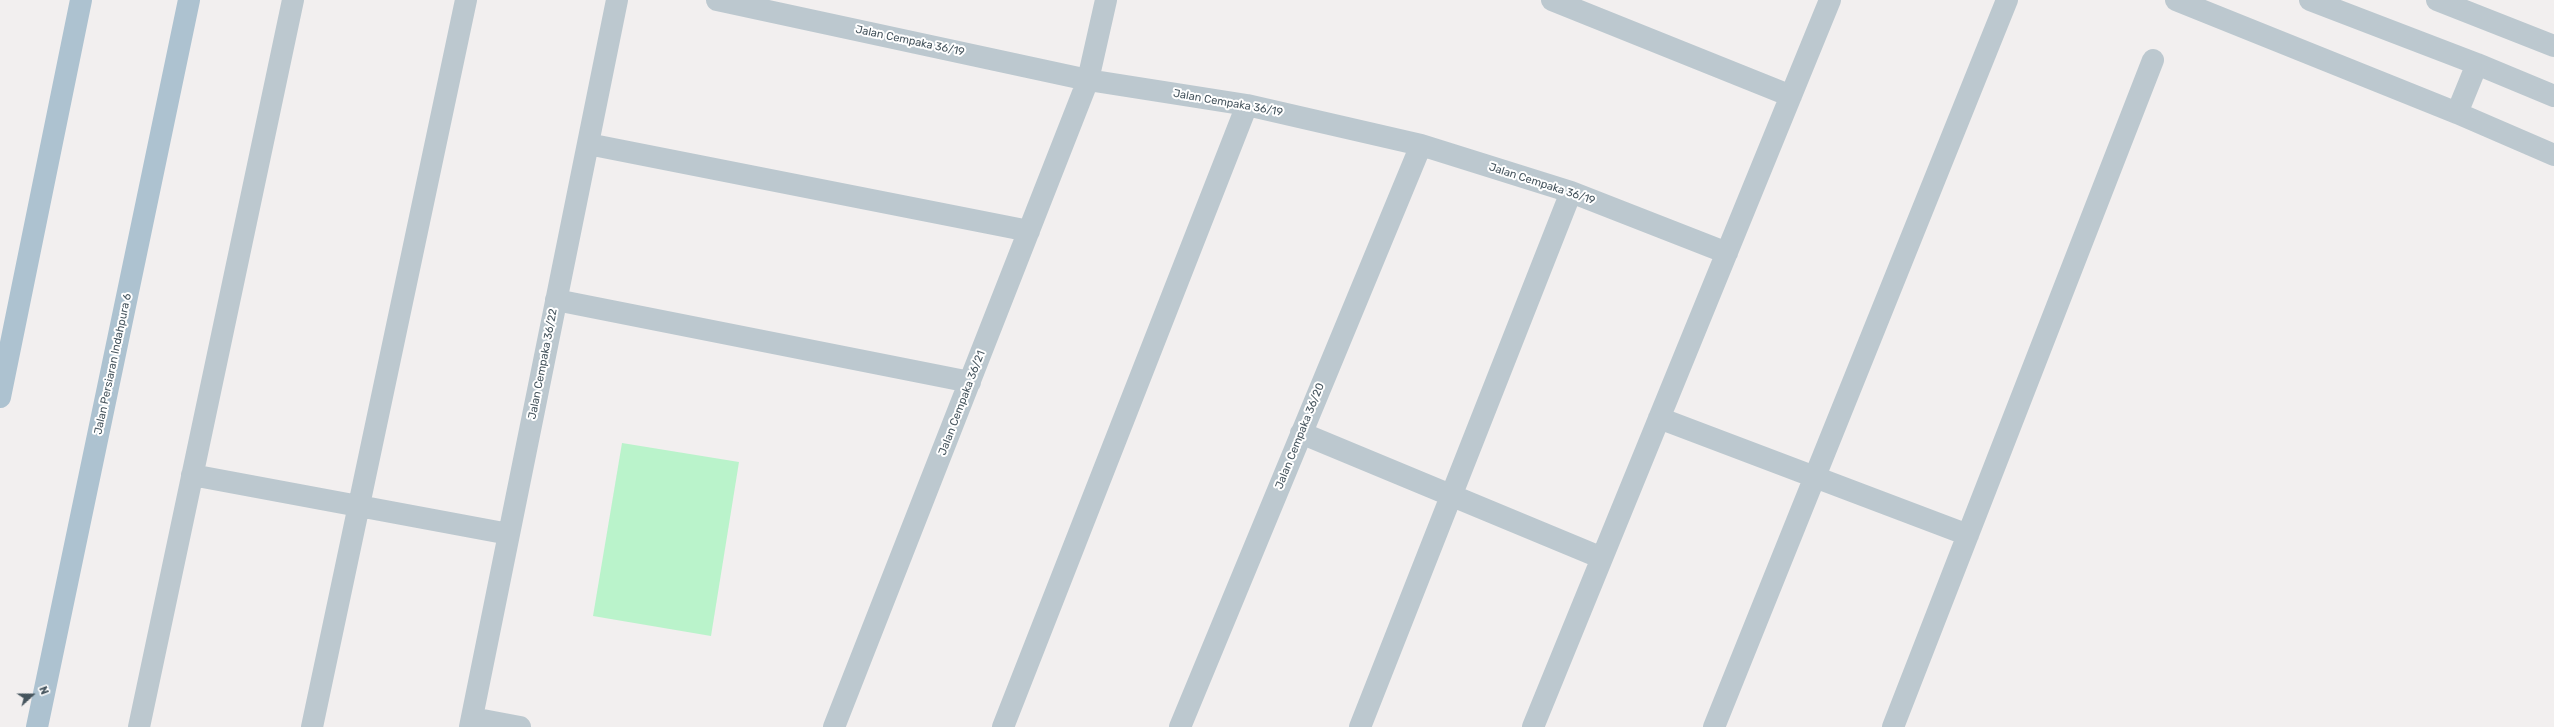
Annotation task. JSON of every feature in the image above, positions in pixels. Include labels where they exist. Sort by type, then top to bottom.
[{"type":"main road","points":[[0,397],[81,0]]},
{"type":"main road","name":"Jalan Persiaran Indahpura 6","points":[[37,727],[189,0]]},
{"type":"street","points":[[139,727],[293,0]]},
{"type":"street","points":[[312,727],[466,0]]},
{"type":"street","name":"Jalan Cempaka 36/22","points":[[471,722],[617,0]]},
{"type":"street","name":"Jalan Cempaka 36/19","points":[[717,0],[1088,80],[1247,105],[1421,145],[1571,192],[1727,253]]},
{"type":"street","name":"Jalan Cempaka 36/21","points":[[834,727],[1088,80],[1106,0]]},
{"type":"street","points":[[1552,0],[1791,96]]},
{"type":"street","points":[[1533,727],[1830,0]]},
{"type":"street","points":[[1714,727],[2007,0]]},
{"type":"street","points":[[2176,0],[2457,113],[2554,155]]},
{"type":"street","points":[[2310,0],[2477,64],[2554,96]]},
{"type":"street","points":[[2437,0],[2554,46]]},
{"type":"street","points":[[1893,727],[2153,60]]},
{"type":"street","points":[[2457,113],[2477,64]]},
{"type":"street","points":[[1003,727],[1247,105]]},
{"type":"street","points":[[588,144],[1029,231]]},
{"type":"street","name":"Jalan Cempaka 36/20","points":[[1180,727],[1421,145]]},
{"type":"street","points":[[1360,727],[1571,192]]},
{"type":"street","points":[[556,300],[970,382]]},
{"type":"street","points":[[1660,418],[1968,535]]},
{"type":"street","points":[[1302,433],[1602,558]]},
{"type":"street","points":[[192,475],[509,534]]},
{"type":"street","points":[[471,722],[520,727]]},
{"type":"green space","points":[[622,443],[739,462],[711,636],[593,616]]}]
